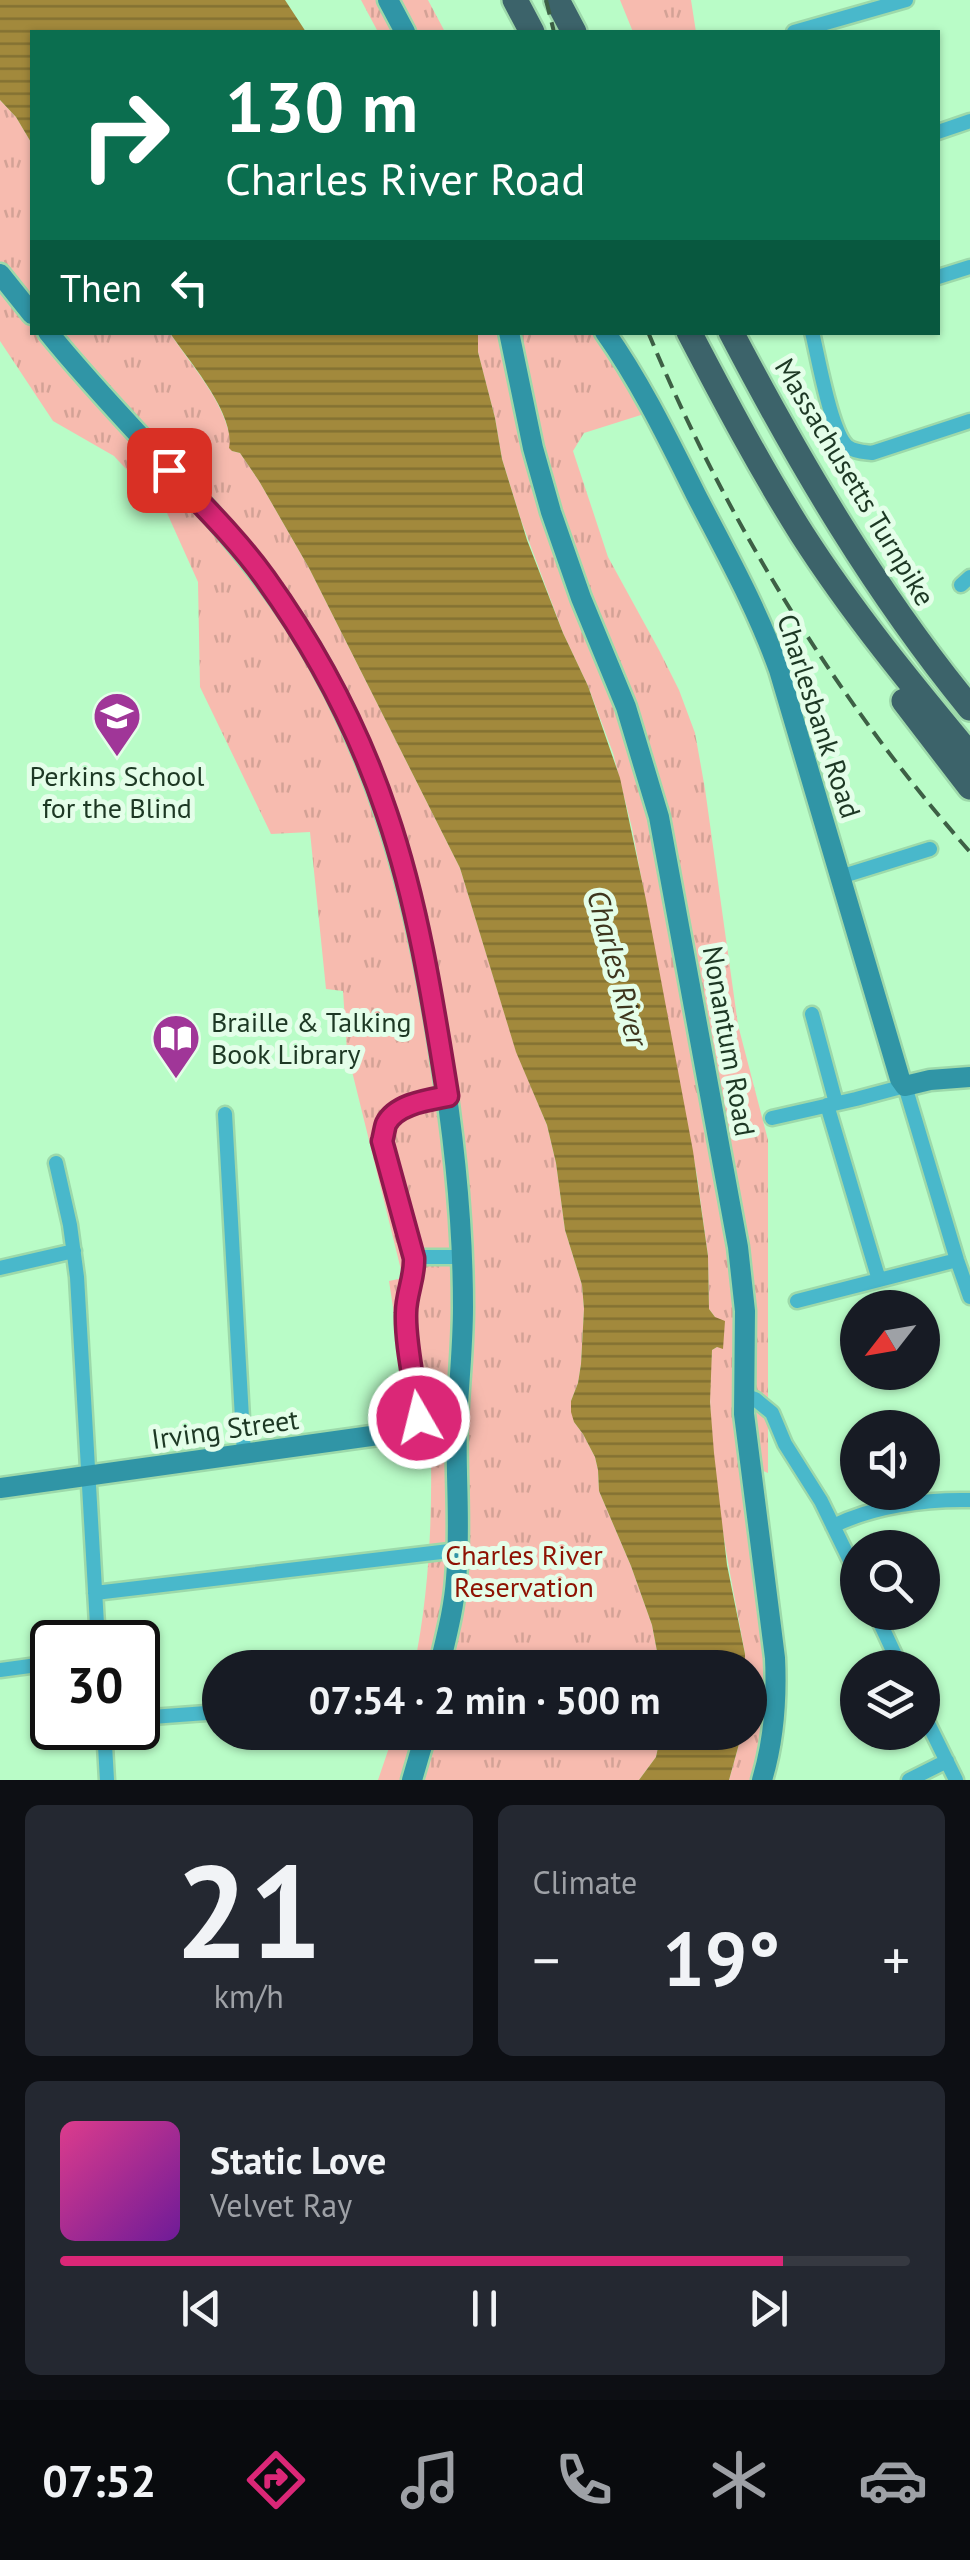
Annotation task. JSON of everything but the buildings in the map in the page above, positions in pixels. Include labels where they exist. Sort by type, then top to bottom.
[{"type":"highway","points":[[515,0],[531,30]]},
{"type":"highway","points":[[556,0],[571,28]]},
{"type":"highway","points":[[691,335],[737,424],[803,535],[842,615],[970,788]]},
{"type":"highway","name":"Massachusetts Turnpike","points":[[733,335],[782,428],[850,539],[922,646],[970,708]]},
{"type":"highway","points":[[803,535],[878,640],[970,755]]},
{"type":"highway","points":[[850,539],[970,679]]},
{"type":"street","points":[[388,0],[404,30]]},
{"type":"street","points":[[801,30],[906,0]]},
{"type":"street","points":[[940,131],[970,122]]},
{"type":"street","points":[[940,276],[970,266]]},
{"type":"street","points":[[0,274],[30,312]]},
{"type":"street","points":[[50,335],[98,393],[245,553],[282,604],[322,669],[374,780],[395,838],[424,958],[448,1096],[459,1200],[463,1311],[457,1424],[458,1550],[452,1616],[444,1650]]},
{"type":"street","name":"Nonantum Road","points":[[511,335],[550,512],[631,720],[659,817],[741,1269],[750,1466],[775,1658],[774,1716],[762,1780]]},
{"type":"street","name":"Charlesbank Road","points":[[607,335],[637,380],[756,611],[779,670],[896,1070],[970,1297]]},
{"type":"street","points":[[813,335],[834,421],[847,446],[872,453],[970,421]]},
{"type":"street","points":[[840,878],[930,850]]},
{"type":"street","points":[[812,1014],[831,1104],[879,1280]]},
{"type":"street","name":"Charlesbank Road","points":[[885,1027],[895,1049],[911,1068],[941,1079]]},
{"type":"street","points":[[772,1118],[904,1086],[970,1076]]},
{"type":"street","points":[[421,1428],[405,1319],[414,1258],[382,1141],[385,1125],[395,1114],[424,1100],[448,1096]]},
{"type":"street","points":[[225,1114],[244,1454]]},
{"type":"street","points":[[56,1163],[74,1251],[97,1620]]},
{"type":"street","points":[[0,1268],[74,1251]]},
{"type":"street","points":[[414,1258],[462,1257]]},
{"type":"street","points":[[797,1301],[956,1260]]},
{"type":"street","points":[[744,1395],[772,1413],[785,1444],[813,1486],[840,1540]]},
{"type":"street","name":"Irving Street","points":[[0,1488],[457,1424]]},
{"type":"street","points":[[833,1526],[907,1505],[970,1500]]},
{"type":"street","points":[[95,1594],[458,1550]]},
{"type":"street","points":[[0,1670],[30,1666]]},
{"type":"street","points":[[160,1716],[202,1713]]},
{"type":"street","points":[[940,1748],[956,1780]]},
{"type":"street","points":[[106,1750],[108,1780]]},
{"type":"street","points":[[412,1780],[421,1750]]},
{"type":"street","points":[[909,1780],[947,1762]]},
{"type":"green space","points":[[361,0],[428,0],[444,30],[377,30]]},
{"type":"green space","points":[[620,0],[691,0],[696,30],[632,30]]},
{"type":"green space","name":"Charles River Reservation","points":[[0,100],[30,141],[30,335],[171,335],[217,403],[232,451],[240,453],[259,481],[309,568],[460,868],[516,1051],[547,1125],[565,1230],[582,1285],[581,1364],[571,1401],[574,1422],[595,1457],[599,1491],[631,1566],[657,1650],[417,1650],[430,1543],[430,1418],[410,1419],[389,1281],[403,1278],[347,1051],[343,991],[326,989],[310,832],[271,834],[200,687],[198,582],[167,513],[114,456],[53,421],[0,341]]},
{"type":"green space","points":[[478,335],[620,335],[663,408],[584,433],[573,451],[608,557],[679,690],[695,733],[738,1025],[768,1140],[768,1473],[751,1466],[770,1617],[767,1678],[767,1650],[744,1650],[724,1540],[711,1426],[712,1350],[717,1347],[715,1317],[709,1309],[708,1256],[697,1176],[632,828],[613,753],[521,520],[502,459],[478,352]]},
{"type":"green space","points":[[388,1750],[657,1750],[639,1780],[378,1780]]},
{"type":"green space","points":[[737,1750],[763,1750],[762,1780],[729,1780]]},
{"type":"water","points":[[0,0],[285,0],[305,30],[30,30],[30,141],[0,100]]},
{"type":"water","name":"Charles River","points":[[171,335],[478,335],[478,352],[502,459],[527,540],[588,686],[620,778],[646,900],[693,1151],[708,1256],[709,1309],[725,1321],[723,1349],[712,1350],[710,1402],[727,1565],[744,1650],[657,1650],[631,1566],[599,1491],[595,1457],[571,1412],[581,1364],[582,1285],[565,1230],[547,1125],[516,1052],[460,868],[309,568],[259,481],[240,453],[229,448],[229,434],[218,404]]},
{"type":"water","points":[[657,1750],[737,1750],[729,1780],[639,1780]]},
{"type":"railway","points":[[546,0],[554,30]]},
{"type":"railway","points":[[649,335],[713,472],[788,606],[874,732],[970,852]]},
{"type":"place","name":"Perkins School for the Blind","points":[[117,758]]},
{"type":"place","name":"Braille & Talking Book Library","points":[[176,1080]]},
{"type":"route","points":[[169,470],[264,576],[300,631],[346,714],[395,838],[427,975],[448,1096],[424,1100],[395,1114],[385,1125],[382,1141],[414,1258],[405,1319],[419,1418]]}]
